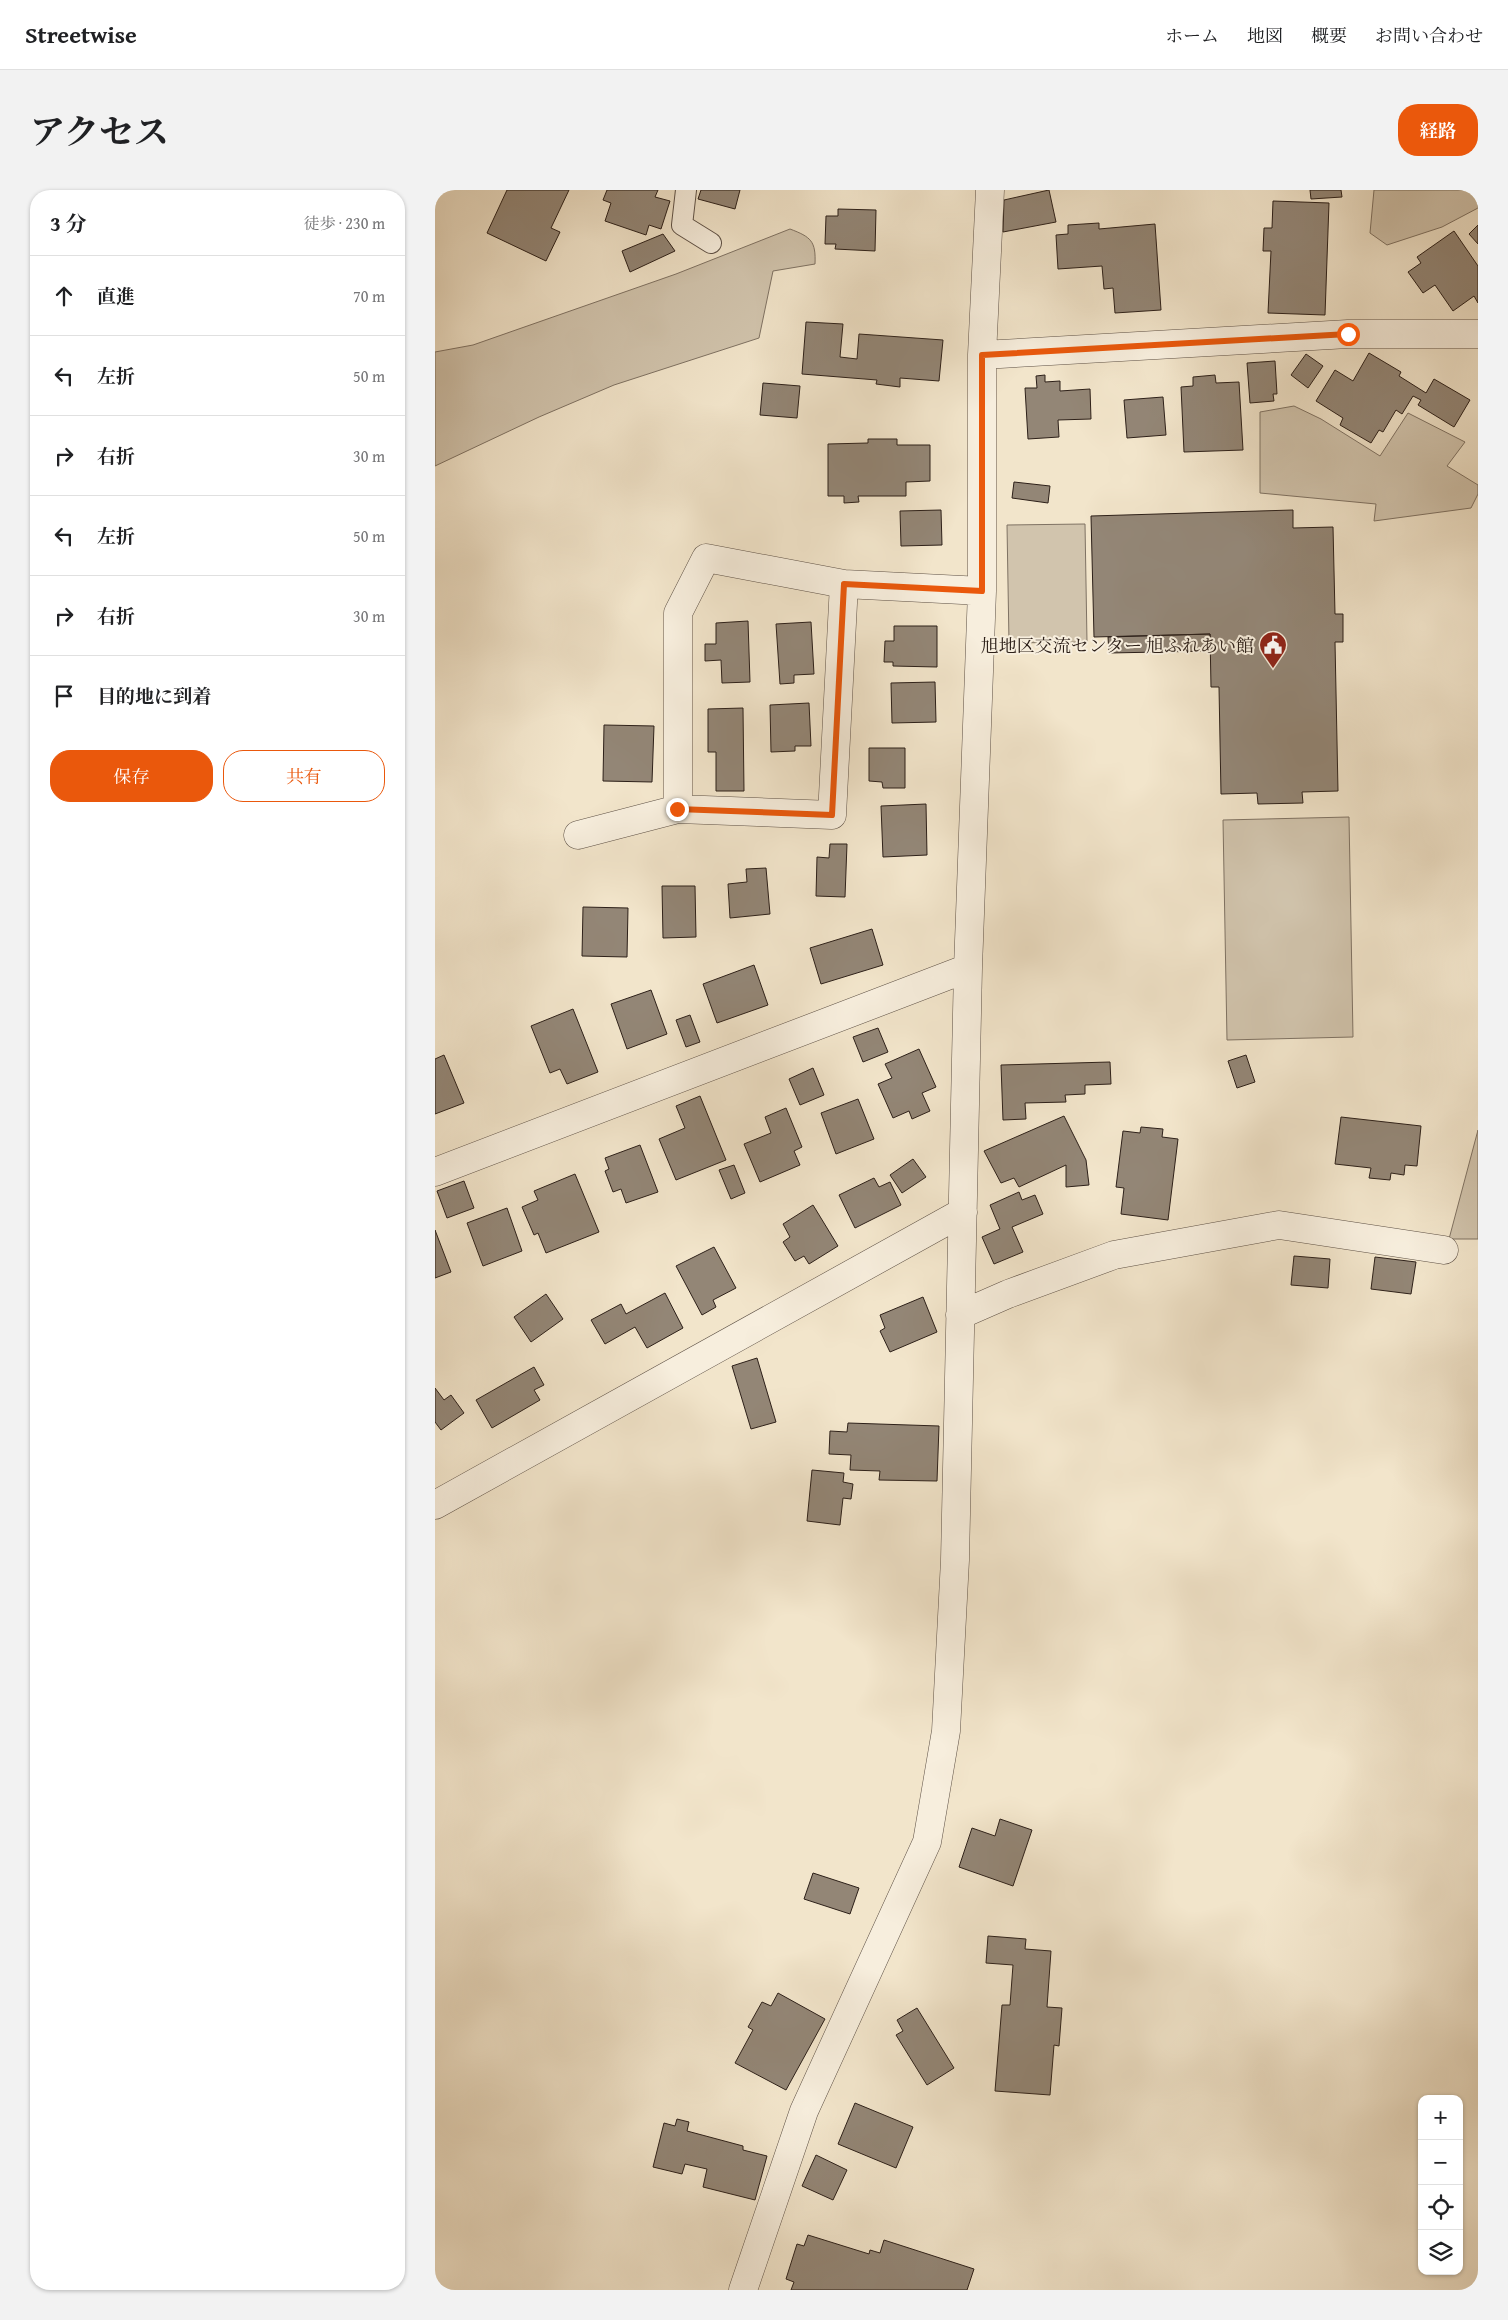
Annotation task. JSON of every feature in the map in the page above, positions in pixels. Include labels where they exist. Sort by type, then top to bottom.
[{"type":"street","points":[[743,2290],[804,2111],[927,1842],[946,1731],[955,1560],[968,968],[982,591],[982,355],[990,190]]},
{"type":"street","points":[[982,355],[1348,334],[1478,334]]},
{"type":"street","points":[[677,809],[678,613],[706,558],[844,584],[982,591]]},
{"type":"street","points":[[578,835],[677,809],[832,815],[844,584]]},
{"type":"street","points":[[435,1172],[968,968]]},
{"type":"street","points":[[435,1505],[963,1212]]},
{"type":"street","points":[[960,1315],[1008,1294],[1114,1255],[1279,1225],[1444,1250]]},
{"type":"lane","points":[[686,190],[682,226],[711,244]]},
{"type":"shaded area","points":[[1374,190],[1478,190],[1478,208],[1442,227],[1387,245],[1370,233]]},
{"type":"shaded area","points":[[790,229],[811,241],[815,264],[773,271],[759,338],[614,385],[539,417],[435,466],[435,352],[473,345],[676,274]]},
{"type":"shaded area","points":[[1294,406],[1321,419],[1380,456],[1408,413],[1465,442],[1447,466],[1478,485],[1478,494],[1471,508],[1374,521],[1376,504],[1260,493],[1260,412]]},
{"type":"shaded area","points":[[1085,524],[1087,642],[1009,643],[1007,525]]},
{"type":"shaded area","points":[[1349,817],[1353,1037],[1227,1040],[1223,820]]},
{"type":"shaded area","points":[[1478,1130],[1478,1239],[1449,1239]]},
{"type":"building","points":[[507,190],[569,190],[551,228],[560,232],[546,261],[487,233]]},
{"type":"building","points":[[607,190],[658,190],[655,197],[670,201],[661,229],[649,225],[646,235],[605,221],[611,203],[603,200]]},
{"type":"building","points":[[701,190],[740,190],[735,209],[698,199]]},
{"type":"building","points":[[1049,190],[1056,222],[1003,232],[1004,200]]},
{"type":"building","points":[[1310,190],[1341,190],[1342,197],[1311,199]]},
{"type":"building","points":[[1273,201],[1329,203],[1325,315],[1268,313],[1271,251],[1263,251],[1264,228],[1272,228]]},
{"type":"building","points":[[838,209],[876,210],[875,251],[835,249],[836,244],[825,244],[826,216],[838,216]]},
{"type":"building","points":[[1099,223],[1099,229],[1155,224],[1161,310],[1115,313],[1113,288],[1104,289],[1102,266],[1058,269],[1056,235],[1068,234],[1068,225]]},
{"type":"building","points":[[1478,225],[1478,244],[1469,234]]},
{"type":"building","points":[[1454,231],[1478,266],[1478,303],[1474,296],[1453,311],[1435,285],[1423,293],[1408,272],[1421,263],[1417,257]]},
{"type":"building","points":[[663,234],[675,251],[630,272],[622,251]]},
{"type":"building","points":[[806,322],[843,324],[840,357],[857,359],[859,334],[943,340],[939,381],[900,378],[900,387],[876,384],[877,380],[802,374]]},
{"type":"building","points":[[1369,353],[1401,372],[1399,376],[1426,393],[1434,379],[1470,400],[1454,427],[1418,405],[1421,400],[1413,396],[1402,414],[1396,410],[1383,432],[1379,430],[1371,443],[1340,425],[1343,418],[1316,401],[1335,370],[1353,381]]},
{"type":"building","points":[[1306,354],[1323,366],[1308,388],[1291,375]]},
{"type":"building","points":[[1275,361],[1277,394],[1273,394],[1274,401],[1250,403],[1247,363]]},
{"type":"building","points":[[1045,375],[1045,382],[1060,381],[1060,391],[1090,389],[1091,419],[1058,420],[1059,437],[1028,439],[1025,388],[1037,388],[1036,376]]},
{"type":"building","points":[[1215,375],[1216,383],[1239,382],[1243,450],[1184,452],[1181,387],[1193,386],[1193,377]]},
{"type":"building","points":[[763,383],[800,386],[797,418],[760,415]]},
{"type":"building","points":[[1163,397],[1166,435],[1127,438],[1124,400]]},
{"type":"building","points":[[868,439],[897,439],[897,445],[930,445],[930,481],[906,482],[906,496],[858,496],[859,502],[844,503],[844,496],[828,496],[828,444],[868,443]]},
{"type":"building","points":[[1014,482],[1050,486],[1048,503],[1012,498]]},
{"type":"building","points":[[941,510],[942,545],[901,546],[900,511]]},
{"type":"building","name":"旭地区交流センター 旭ふれあい館","points":[[1293,510],[1293,528],[1333,527],[1335,614],[1343,614],[1343,642],[1335,642],[1338,791],[1302,792],[1303,803],[1258,804],[1257,793],[1221,794],[1219,687],[1211,687],[1210,634],[1094,637],[1091,516]]},
{"type":"building","points":[[748,621],[750,682],[722,683],[721,660],[705,661],[705,644],[716,644],[716,623]]},
{"type":"building","points":[[811,622],[814,674],[794,675],[794,683],[780,684],[776,624]]},
{"type":"building","points":[[894,626],[937,626],[937,667],[893,666],[893,662],[884,662],[885,641],[894,641]]},
{"type":"building","points":[[1210,634],[1211,651],[1109,653],[1108,637]]},
{"type":"building","points":[[935,682],[936,722],[892,723],[891,683]]},
{"type":"building","points":[[809,703],[811,746],[795,746],[795,751],[771,752],[770,705]]},
{"type":"building","points":[[743,708],[744,791],[716,791],[716,752],[708,752],[708,709]]},
{"type":"building","points":[[604,725],[654,726],[652,782],[603,781]]},
{"type":"building","points":[[869,748],[905,748],[905,788],[883,788],[882,782],[869,781]]},
{"type":"building","points":[[926,804],[927,855],[883,857],[881,806]]},
{"type":"building","points":[[830,844],[847,844],[845,897],[816,896],[817,857],[829,858]]},
{"type":"building","points":[[766,868],[770,914],[730,918],[728,884],[747,882],[746,869]]},
{"type":"building","points":[[662,886],[695,886],[696,937],[663,938]]},
{"type":"building","points":[[583,907],[628,908],[627,957],[582,956]]},
{"type":"building","points":[[872,929],[883,965],[821,984],[810,948]]},
{"type":"building","points":[[754,965],[768,1005],[717,1023],[703,984]]},
{"type":"building","points":[[651,990],[667,1034],[627,1049],[611,1004]]},
{"type":"building","points":[[573,1009],[598,1072],[567,1084],[560,1069],[550,1073],[531,1026]]},
{"type":"building","points":[[690,1015],[700,1042],[686,1047],[676,1020]]},
{"type":"building","points":[[878,1028],[888,1052],[863,1062],[853,1037]]},
{"type":"building","points":[[919,1049],[936,1087],[922,1093],[930,1111],[912,1119],[909,1111],[893,1118],[878,1084],[892,1078],[885,1064]]},
{"type":"building","points":[[444,1055],[464,1103],[435,1114],[435,1059]]},
{"type":"building","points":[[1246,1055],[1255,1082],[1237,1088],[1228,1061]]},
{"type":"building","points":[[1110,1062],[1111,1084],[1085,1085],[1085,1094],[1065,1095],[1066,1102],[1025,1103],[1026,1119],[1003,1120],[1001,1065]]},
{"type":"building","points":[[813,1068],[824,1095],[800,1105],[789,1079]]},
{"type":"building","points":[[700,1096],[726,1160],[676,1180],[659,1139],[685,1128],[676,1106]]},
{"type":"building","points":[[858,1099],[874,1139],[836,1154],[821,1113]]},
{"type":"building","points":[[786,1108],[802,1147],[794,1151],[800,1165],[760,1182],[744,1144],[771,1133],[765,1117]]},
{"type":"building","points":[[1064,1116],[1086,1160],[1089,1185],[1066,1187],[1066,1165],[1019,1187],[1014,1178],[1001,1183],[984,1151]]},
{"type":"building","points":[[1341,1117],[1421,1126],[1417,1166],[1405,1165],[1404,1175],[1391,1173],[1390,1180],[1369,1178],[1371,1168],[1335,1164]]},
{"type":"building","points":[[1141,1127],[1163,1129],[1162,1137],[1178,1139],[1168,1220],[1121,1214],[1124,1188],[1116,1187],[1123,1131],[1140,1133]]},
{"type":"building","points":[[640,1145],[658,1192],[626,1203],[621,1189],[613,1192],[605,1171],[609,1169],[605,1158]]},
{"type":"building","points":[[913,1159],[926,1177],[902,1193],[890,1175]]},
{"type":"building","points":[[734,1165],[745,1193],[731,1199],[719,1170]]},
{"type":"building","points":[[575,1174],[599,1232],[546,1253],[538,1233],[534,1235],[522,1207],[538,1200],[534,1191]]},
{"type":"building","points":[[874,1178],[879,1187],[890,1182],[901,1205],[855,1228],[839,1195]]},
{"type":"building","points":[[464,1181],[474,1208],[447,1218],[437,1191]]},
{"type":"building","points":[[1019,1192],[1022,1200],[1035,1195],[1043,1214],[1012,1227],[1023,1252],[994,1264],[982,1237],[1000,1229],[990,1205]]},
{"type":"building","points":[[813,1205],[838,1246],[809,1264],[804,1256],[795,1261],[783,1242],[790,1237],[783,1224]]},
{"type":"building","points":[[507,1208],[522,1251],[483,1266],[467,1223]]},
{"type":"building","points":[[435,1230],[451,1272],[435,1278]]},
{"type":"building","points":[[714,1247],[736,1288],[713,1300],[716,1307],[702,1315],[676,1266]]},
{"type":"building","points":[[1294,1256],[1330,1259],[1328,1288],[1291,1285]]},
{"type":"building","points":[[1375,1257],[1416,1262],[1411,1294],[1371,1289]]},
{"type":"building","points":[[665,1293],[683,1328],[647,1348],[635,1327],[605,1344],[591,1320],[621,1304],[626,1314]]},
{"type":"building","points":[[546,1294],[563,1319],[531,1342],[514,1317]]},
{"type":"building","points":[[923,1297],[937,1332],[890,1352],[880,1331],[885,1328],[880,1315]]},
{"type":"building","points":[[757,1358],[776,1422],[751,1429],[732,1366]]},
{"type":"building","points":[[534,1367],[544,1385],[534,1390],[540,1400],[492,1428],[476,1400]]},
{"type":"building","points":[[435,1388],[444,1400],[451,1395],[464,1413],[441,1430],[435,1422]]},
{"type":"building","points":[[848,1423],[939,1426],[937,1481],[879,1480],[880,1471],[850,1470],[851,1455],[829,1454],[830,1431],[847,1432]]},
{"type":"building","points":[[812,1470],[844,1473],[843,1482],[853,1484],[851,1499],[843,1498],[840,1525],[807,1521]]},
{"type":"building","points":[[1000,1819],[1032,1830],[1013,1886],[959,1867],[972,1828],[995,1836]]},
{"type":"building","points":[[813,1873],[859,1888],[850,1914],[804,1899]]},
{"type":"building","points":[[988,1936],[1026,1939],[1025,1949],[1051,1951],[1047,2007],[1062,2008],[1059,2046],[1054,2045],[1050,2095],[995,2091],[1002,2005],[1010,2005],[1013,1965],[986,1963]]},
{"type":"building","points":[[778,1993],[825,2019],[786,2090],[735,2063],[753,2030],[748,2027],[762,2002],[771,2006]]},
{"type":"building","points":[[917,2008],[954,2068],[927,2085],[896,2035],[903,2031],[897,2020]]},
{"type":"building","points":[[855,2103],[913,2127],[896,2168],[838,2144]]},
{"type":"building","points":[[677,2119],[689,2122],[687,2131],[743,2146],[743,2150],[767,2156],[755,2200],[703,2187],[707,2169],[685,2164],[682,2174],[653,2167],[664,2123],[675,2126]]},
{"type":"building","points":[[816,2155],[847,2170],[833,2200],[802,2186]]},
{"type":"building","points":[[808,2235],[869,2254],[870,2250],[880,2253],[884,2240],[974,2269],[967,2290],[791,2290],[794,2282],[786,2279],[797,2244],[804,2246]]},
{"type":"place","name":"旭地区交流センター 旭ふれあい館","points":[[1273,669]]},
{"type":"route","points":[[677,809],[832,815],[844,584],[982,591],[982,355],[1348,334]]}]
